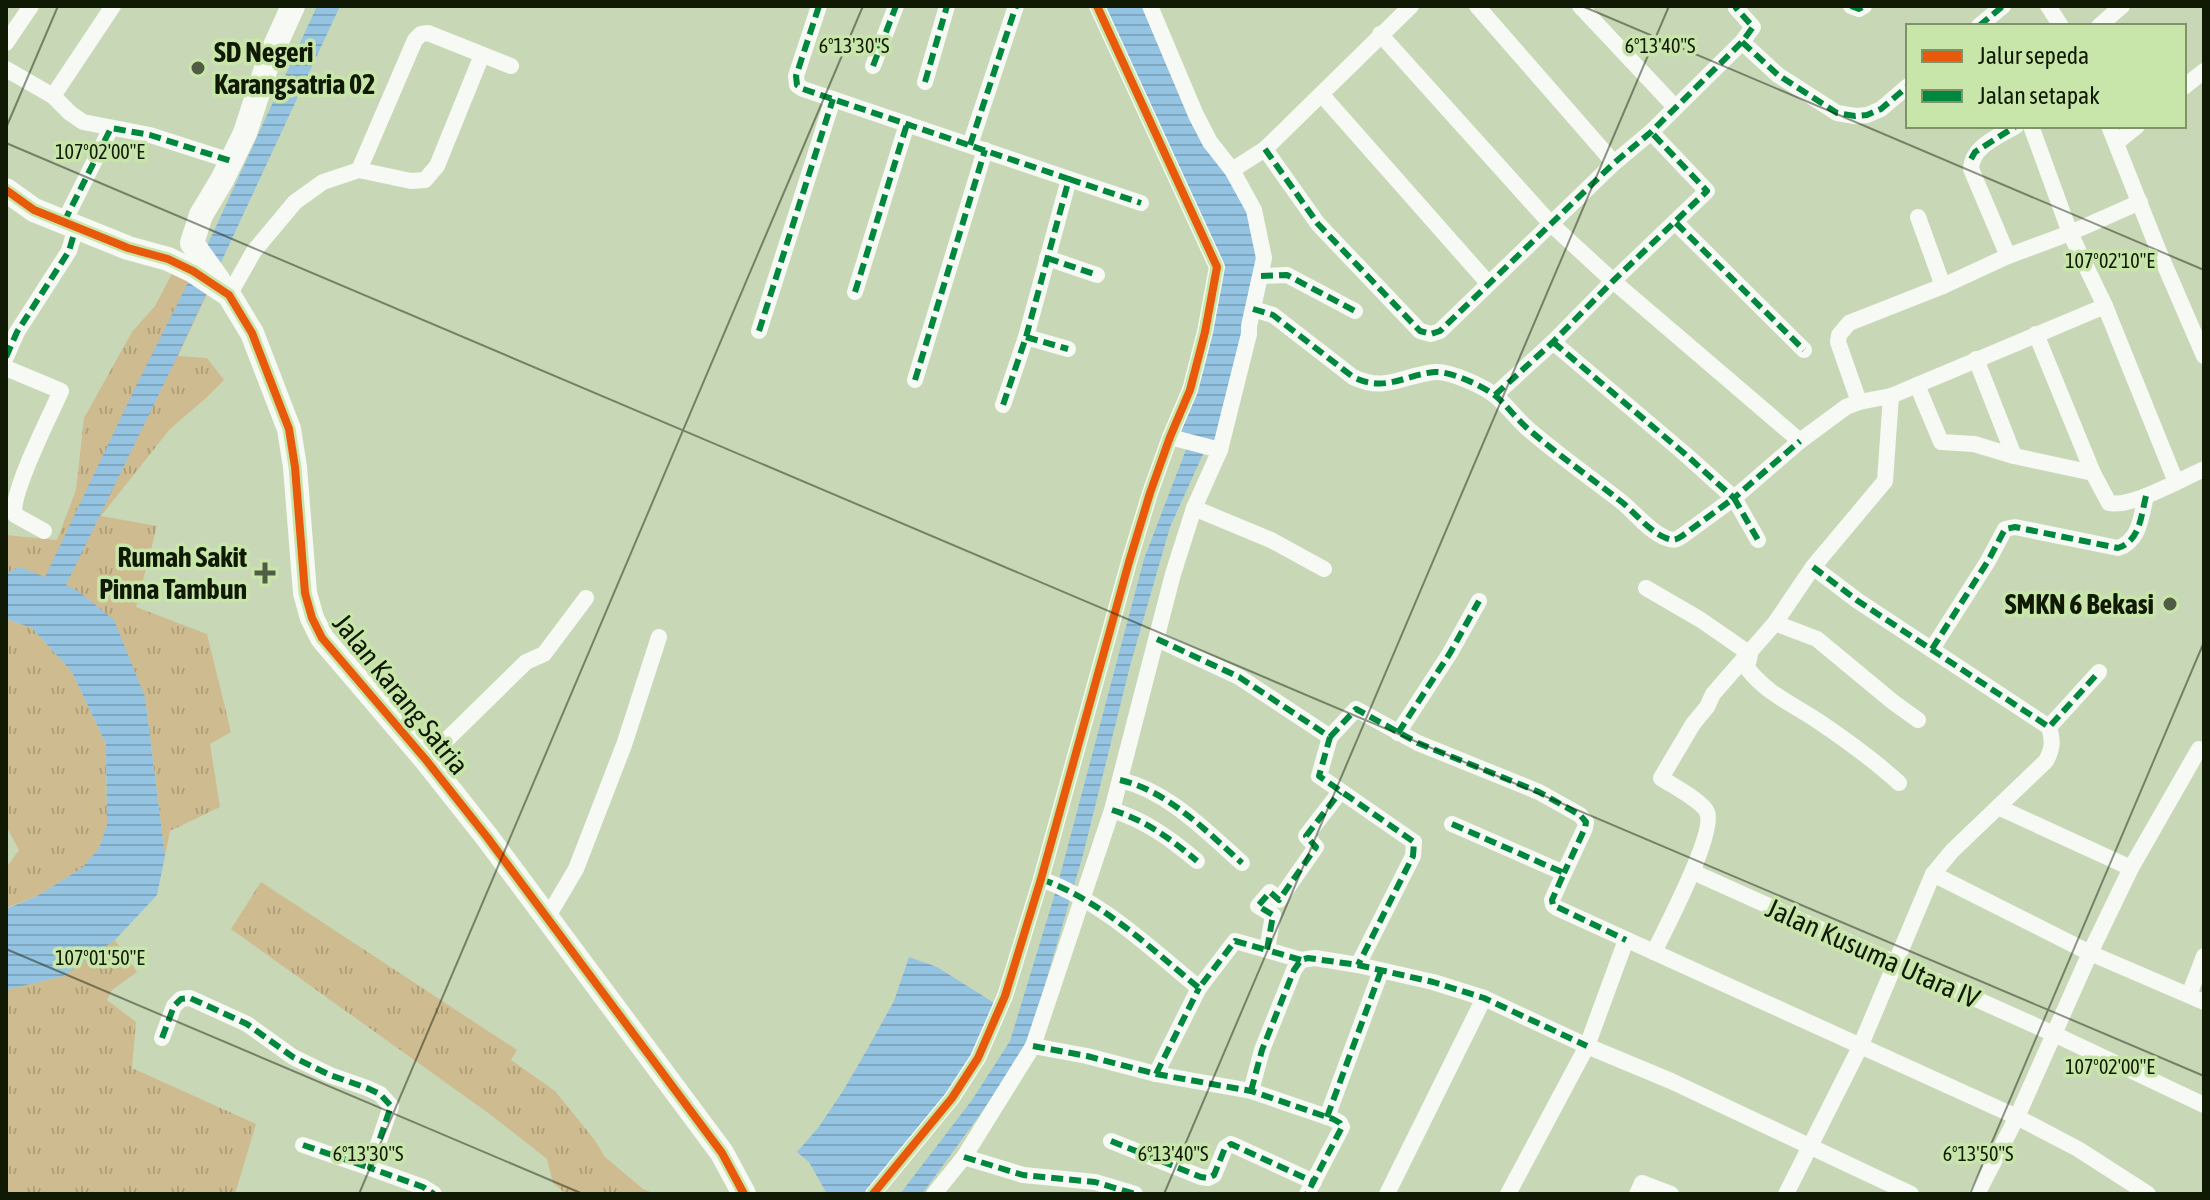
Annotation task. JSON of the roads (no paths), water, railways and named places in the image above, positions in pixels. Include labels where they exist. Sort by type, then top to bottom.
[{"type":"street","points":[[6,43],[31,6]]},
{"type":"street","points":[[53,96],[113,6]]},
{"type":"street","points":[[293,6],[269,59],[245,133],[201,215],[192,243],[229,295],[254,251],[295,202],[323,182],[359,170],[411,181],[425,180],[437,166],[482,55]]},
{"type":"street","points":[[819,6],[796,76],[797,85],[803,89],[1141,203]]},
{"type":"street","points":[[873,66],[896,6]]},
{"type":"street","points":[[925,82],[947,6]]},
{"type":"street","points":[[915,380],[1016,6]]},
{"type":"street","points":[[873,1194],[952,1098],[978,1058],[1005,996],[1048,881],[1129,562],[1170,437],[1190,390],[1205,332],[1217,267],[1097,6]]},
{"type":"street","points":[[934,1194],[964,1157],[1033,1046],[1112,810],[1173,574],[1194,508],[1220,450],[1261,276],[1264,258],[1254,210],[1196,115],[1150,6]]},
{"type":"street","points":[[1232,170],[1265,149],[1411,6]]},
{"type":"street","points":[[1477,6],[1614,163]]},
{"type":"street","points":[[1580,6],[1675,107]]},
{"type":"street","points":[[1265,149],[1318,224],[1420,331],[1431,334],[1440,331],[1742,42],[1753,27],[1736,8],[1738,6]]},
{"type":"street","points":[[1851,6],[1859,9],[1864,6]]},
{"type":"street","points":[[1981,24],[2003,6]]},
{"type":"street","points":[[2048,6],[2060,24]]},
{"type":"street","points":[[2101,24],[2122,6]]},
{"type":"street","points":[[359,170],[415,40],[421,34],[428,33],[511,66]]},
{"type":"street","points":[[1380,34],[1551,224],[1800,441]]},
{"type":"street","points":[[1742,42],[1778,75],[1837,113],[1867,115],[1881,109],[1906,88]]},
{"type":"street","points":[[6,69],[53,96],[83,122],[150,135],[231,161]]},
{"type":"street","points":[[2186,85],[2204,71]]},
{"type":"street","points":[[1322,95],[1488,283]]},
{"type":"street","points":[[759,331],[833,99]]},
{"type":"street","points":[[855,292],[907,124]]},
{"type":"street","points":[[6,357],[17,332],[69,251],[70,225],[111,128]]},
{"type":"street","points":[[2008,256],[1971,169],[1971,159],[1975,152],[2013,128]]},
{"type":"street","points":[[2032,128],[2070,233],[2105,306],[2176,482]]},
{"type":"street","points":[[2110,128],[2204,356]]},
{"type":"street","points":[[2116,143],[2135,128]]},
{"type":"street","points":[[1495,395],[1707,191],[1651,132]]},
{"type":"street","points":[[168,259],[231,161]]},
{"type":"street","points":[[1003,405],[1026,337],[1069,179]]},
{"type":"street","name":"Jalan Karang Satria","points":[[11,201],[128,248],[168,259],[229,295],[252,333],[289,429],[305,593],[322,638],[487,837],[722,1153],[744,1194]]},
{"type":"street","points":[[1859,402],[1838,342],[1849,323],[2140,202]]},
{"type":"street","points":[[1918,217],[1943,286]]},
{"type":"street","points":[[1676,223],[1804,350]]},
{"type":"street","points":[[1047,258],[1097,275]]},
{"type":"street","points":[[1261,276],[1287,275],[1355,311]]},
{"type":"street","points":[[1253,309],[1273,315],[1353,377],[1368,384],[1447,372],[1495,395],[1554,451],[1660,535],[1676,540],[1734,498],[1800,441],[1846,407],[1891,396],[2105,306]]},
{"type":"street","points":[[2036,334],[2093,473],[2109,503],[2118,504],[2146,496],[2204,469]]},
{"type":"street","points":[[1026,337],[1068,349]]},
{"type":"street","points":[[1553,342],[1734,498],[1758,540]]},
{"type":"street","points":[[1976,359],[2014,456]]},
{"type":"street","points":[[6,368],[61,391],[14,504],[15,515],[44,531]]},
{"type":"street","points":[[1917,385],[1941,442],[1974,444],[2093,473]]},
{"type":"street","points":[[1654,952],[1693,872],[1709,823],[1708,814],[1702,806],[1661,778],[1713,694],[1750,654],[1813,567],[1885,481],[1891,396]]},
{"type":"street","points":[[1170,437],[1220,450]]},
{"type":"street","points":[[1932,649],[2005,529],[2015,527],[2118,548],[2128,545],[2133,538],[2146,496]]},
{"type":"street","points":[[1194,508],[1271,540],[1324,569]]},
{"type":"street","points":[[1786,1194],[1860,1047],[1933,874],[1952,851],[2046,761],[2052,749],[2049,727],[1858,601],[1813,567]]},
{"type":"street","points":[[1646,588],[1701,620],[1750,654]]},
{"type":"street","points":[[426,760],[526,662],[544,654],[586,598]]},
{"type":"street","points":[[1398,733],[1450,653],[1479,601]]},
{"type":"street","points":[[1775,623],[1817,639],[1918,720]]},
{"type":"street","points":[[547,918],[576,869],[624,745],[659,637]]},
{"type":"street","points":[[1157,639],[1239,677],[1330,737]]},
{"type":"street","points":[[1750,654],[1747,668],[1761,686],[1819,722],[1899,783]]},
{"type":"street","points":[[2049,727],[2099,672]]},
{"type":"street","points":[[1358,965],[1415,850],[1410,838],[1319,776],[1330,737],[1356,709],[1398,733],[1539,792],[1580,815],[1586,822],[1585,828],[1552,900],[1553,905],[2017,1117],[2078,1149],[2148,1194]]},
{"type":"street","points":[[1977,1194],[2017,1117],[2131,868],[2199,749]]},
{"type":"street","points":[[1120,780],[1133,783],[1173,805],[1242,863]]},
{"type":"street","points":[[1267,950],[1273,915],[1258,906],[1270,892],[1279,900],[1316,847],[1306,836],[1340,792]]},
{"type":"street","points":[[1998,807],[2131,868]]},
{"type":"street","points":[[1112,810],[1154,828],[1197,861]]},
{"type":"street","points":[[1452,824],[1564,873]]},
{"type":"street","name":"Jalan Kusuma Utara IV","points":[[1693,872],[2204,1105]]},
{"type":"street","points":[[1933,874],[2090,953],[2196,998],[2204,956]]},
{"type":"street","points":[[1048,881],[1084,897],[1109,914],[1199,988]]},
{"type":"street","points":[[1508,1194],[1587,1046],[1626,940]]},
{"type":"street","points":[[1156,1074],[1199,988],[1235,941],[1301,960],[1315,958],[1358,965],[1433,982],[1484,998],[1671,1081],[1911,1194]]},
{"type":"street","points":[[1251,1091],[1266,1040],[1294,970],[1301,960]]},
{"type":"street","points":[[1327,1117],[1381,971]]},
{"type":"street","points":[[162,1038],[174,1006],[181,999],[190,998],[247,1024],[293,1057],[380,1094],[391,1106],[370,1168]]},
{"type":"street","points":[[1387,1194],[1484,998]]},
{"type":"street","points":[[1033,1046],[1156,1074],[1251,1091],[1327,1117],[1342,1127],[1311,1188],[1231,1144],[1225,1148],[1214,1175],[1208,1178],[1111,1141]]},
{"type":"street","points":[[303,1145],[423,1187],[434,1194]]},
{"type":"street","points":[[964,1157],[1023,1175],[1095,1182],[1135,1194]]},
{"type":"street","points":[[1637,1194],[1642,1183],[1671,1194]]},
{"type":"water","points":[[317,6],[340,6],[177,357],[66,585],[114,620],[145,697],[165,856],[157,895],[115,940],[63,976],[6,990],[6,909],[37,896],[82,868],[99,848],[107,825],[106,744],[72,672],[32,628],[6,619],[6,573],[20,567],[45,577],[214,231]]},
{"type":"water","points":[[1097,6],[1150,6],[1262,241],[1220,450],[1170,437],[1217,267]]},
{"type":"water","points":[[1187,447],[1204,452],[1170,527],[1130,666],[1083,855],[1025,1048],[922,1194],[900,1194],[972,1100],[1010,1041],[1057,887],[1144,559]]},
{"type":"water","points":[[909,957],[937,967],[999,1006],[978,1058],[873,1194],[827,1194],[809,1162],[797,1152],[818,1128],[868,1048],[894,1001]]},
{"type":"place","name":"SD Negeri Karangsatria 02","points":[[198,68]]},
{"type":"place","name":"Rumah Sakit Pinna Tambun","points":[[265,573]]},
{"type":"place","name":"SMKN 6 Bekasi","points":[[2170,604]]}]
